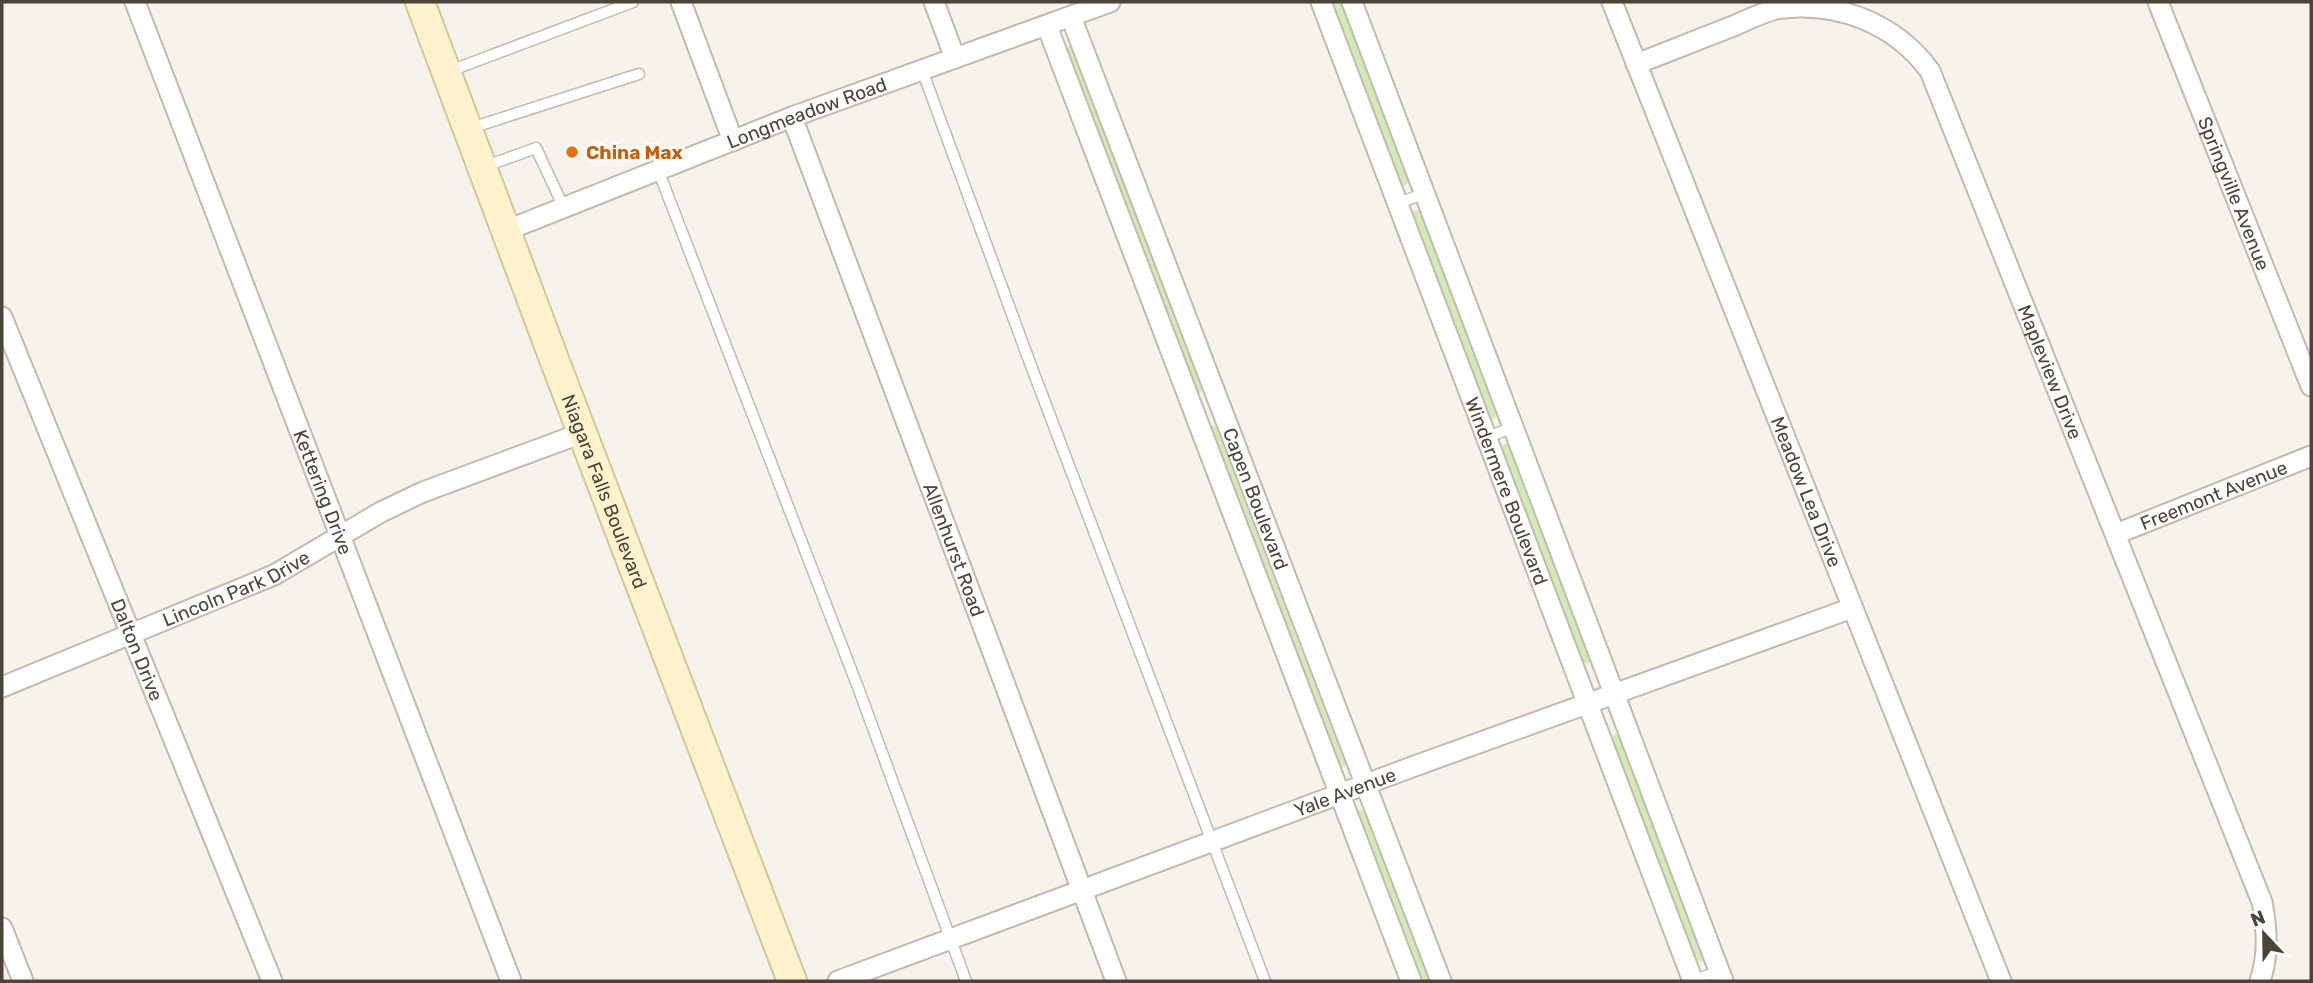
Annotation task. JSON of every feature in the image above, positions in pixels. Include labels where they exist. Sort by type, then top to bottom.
[{"type":"main road","name":"Niagara Falls Boulevard","points":[[421,2],[505,231],[792,981]]},
{"type":"street","name":"Kettering Drive","points":[[135,2],[511,981]]},
{"type":"street","points":[[681,2],[733,141]]},
{"type":"street","points":[[934,2],[955,58]]},
{"type":"street","name":"Longmeadow Road","points":[[505,231],[792,117],[1110,2]]},
{"type":"street","name":"Windermere Boulevard","points":[[1321,2],[1693,981]]},
{"type":"street","name":"Windermere Boulevard","points":[[1352,2],[1721,976]]},
{"type":"street","name":"Meadow Lea Drive","points":[[1612,2],[2001,981]]},
{"type":"street","name":"Springville Avenue","points":[[2158,2],[2311,386]]},
{"type":"street","name":"Mapleview Drive","points":[[1636,64],[1775,9],[1805,5],[1829,6],[1858,13],[1880,24],[1909,46],[1930,71],[2262,902],[2267,946],[2260,981]]},
{"type":"street","name":"Capen Boulevard","points":[[1072,17],[1340,794],[1411,981]]},
{"type":"street","name":"Capen Boulevard","points":[[1046,26],[1367,784],[1441,981]]},
{"type":"street","name":"Allenhurst Road","points":[[792,117],[1116,981]]},
{"type":"street","name":"Dalton Drive","points":[[2,317],[272,981]]},
{"type":"street","name":"Lincoln Park Drive","points":[[2,687],[274,575],[381,512],[424,492],[582,433]]},
{"type":"street","name":"Freemont Avenue","points":[[2116,534],[2311,456]]},
{"type":"street","name":"Yale Avenue","points":[[838,981],[1367,784],[1852,608]]},
{"type":"street","points":[[2,928],[23,981]]},
{"type":"lane","points":[[447,73],[634,2]]},
{"type":"lane","points":[[922,70],[1030,363],[1265,981]]},
{"type":"lane","points":[[468,129],[639,74]]},
{"type":"lane","points":[[482,168],[536,148],[564,208]]},
{"type":"lane","points":[[658,170],[859,690],[966,981]]},
{"type":"lane","points":[[1397,204],[1425,193]]},
{"type":"lane","points":[[1486,438],[1513,427]]},
{"type":"lane","points":[[1693,981],[1721,976]]},
{"type":"green space","points":[[1329,2],[1341,2],[1409,181],[1405,186],[1399,184]]},
{"type":"green space","points":[[1070,45],[1202,389],[1200,393],[1196,391],[1065,50]]},
{"type":"green space","points":[[1415,210],[1421,212],[1498,413],[1494,419],[1487,417],[1411,216]]},
{"type":"green space","points":[[1212,425],[1216,427],[1346,766],[1340,768],[1210,429]]},
{"type":"green space","points":[[1507,443],[1511,446],[1592,658],[1588,664],[1581,662],[1500,450]]},
{"type":"green space","points":[[1615,734],[1621,736],[1704,959],[1702,962],[1696,959],[1611,740]]},
{"type":"green space","points":[[1359,810],[1364,812],[1429,981],[1421,981],[1357,814]]},
{"type":"place","name":"China Max","points":[[572,152]]}]
